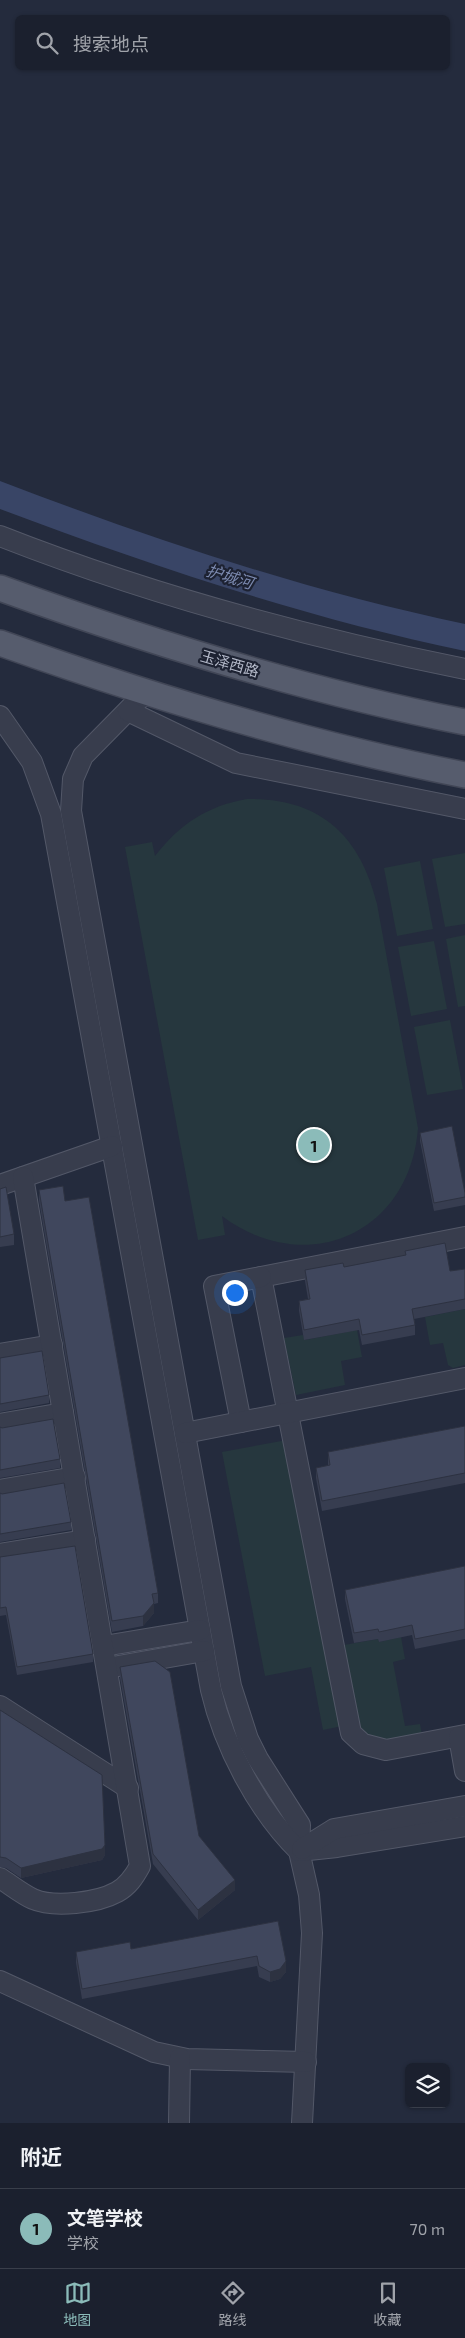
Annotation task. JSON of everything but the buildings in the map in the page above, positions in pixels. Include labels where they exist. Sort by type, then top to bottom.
[{"type":"main road","name":"玉泽西路","points":[[0,588],[80,617],[232,665],[348,696],[465,722]]},
{"type":"main road","points":[[0,643],[146,692],[290,734],[465,775]]},
{"type":"street","points":[[0,536],[109,577],[190,601],[354,644],[465,669]]},
{"type":"street","points":[[146,692],[82,756],[73,778],[71,811],[236,1704],[248,1739],[258,1759],[300,1825],[298,1851],[309,1895],[312,1933],[302,2123]]},
{"type":"street","points":[[128,711],[236,763],[465,809]]},
{"type":"street","points":[[0,716],[32,762],[51,814],[216,1710],[240,1769],[283,1836],[298,1851]]},
{"type":"street","points":[[0,1185],[112,1146]]},
{"type":"street","points":[[0,1878],[34,1899],[46,1902],[83,1902],[116,1892],[134,1876],[140,1866],[23,1177]]},
{"type":"street","points":[[241,1422],[214,1286],[465,1237]]},
{"type":"street","points":[[261,1277],[351,1733],[363,1744],[378,1750],[462,1736],[465,1771]]},
{"type":"street","points":[[0,1354],[52,1346]]},
{"type":"street","points":[[185,1432],[465,1378]]},
{"type":"street","points":[[0,1424],[64,1413]]},
{"type":"street","points":[[0,1490],[74,1477]]},
{"type":"street","points":[[0,1554],[85,1540]]},
{"type":"street","points":[[104,1646],[200,1630]]},
{"type":"street","points":[[107,1668],[204,1651]]},
{"type":"street","points":[[0,1706],[128,1788]]},
{"type":"street","points":[[298,1851],[334,1829],[465,1806]]},
{"type":"street","points":[[298,1851],[338,1847],[465,1826]]},
{"type":"street","points":[[0,1981],[154,2052],[180,2058],[306,2062]]},
{"type":"street","points":[[179,2123],[180,2058]]},
{"type":"shaded area","points":[[247,799],[273,800],[296,805],[316,814],[333,825],[348,840],[360,858],[370,880],[377,904],[418,1128],[411,1165],[396,1195],[375,1219],[348,1235],[319,1244],[287,1244],[254,1235],[222,1216],[225,1235],[198,1240],[125,847],[152,842],[155,856],[174,835],[195,818],[219,806]]},
{"type":"shaded area","points":[[465,853],[465,924],[445,927],[432,859]]},
{"type":"shaded area","points":[[420,861],[433,929],[397,936],[384,868]]},
{"type":"shaded area","points":[[465,935],[465,1006],[458,1007],[446,939]]},
{"type":"shaded area","points":[[434,941],[447,1009],[411,1016],[398,947]]},
{"type":"shaded area","points":[[450,1020],[463,1089],[427,1095],[414,1027]]},
{"type":"shaded area","points":[[465,1309],[465,1365],[453,1368],[448,1365],[443,1343],[430,1345],[425,1317]]},
{"type":"shaded area","points":[[357,1330],[362,1357],[341,1361],[345,1385],[296,1395],[284,1338],[303,1335],[305,1340]]},
{"type":"shaded area","points":[[287,1440],[342,1726],[323,1730],[311,1667],[265,1676],[222,1452]]},
{"type":"shaded area","points":[[401,1637],[405,1659],[393,1662],[405,1726],[420,1724],[422,1735],[382,1741],[368,1736],[361,1730],[344,1645],[378,1639],[379,1642]]},
{"type":"water","name":"护城河","points":[[0,481],[172,543],[288,580],[406,611],[465,624],[465,651],[406,638],[288,607],[114,551],[0,509]]},
{"type":"place","name":"文笔学校","points":[[314,1145]]}]
